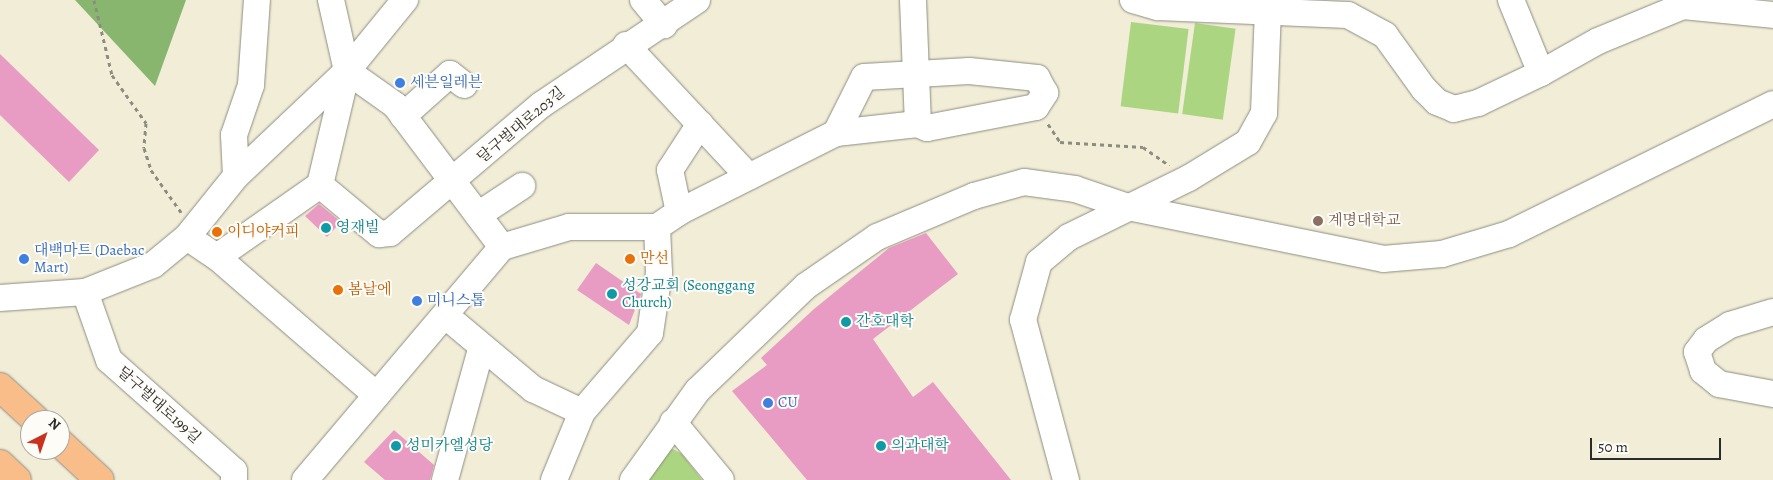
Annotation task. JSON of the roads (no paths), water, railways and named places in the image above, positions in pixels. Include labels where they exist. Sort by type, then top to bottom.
[{"type":"main road","points":[[0,387],[25,410]]},
{"type":"main road","points":[[70,452],[100,480]]},
{"type":"main road","points":[[0,464],[17,480]]},
{"type":"street","points":[[236,176],[234,135],[251,85],[257,0]]},
{"type":"street","points":[[217,257],[320,185],[347,71],[332,0]]},
{"type":"street","points":[[0,298],[85,292],[153,265],[190,233],[236,176],[347,71],[405,0]]},
{"type":"street","points":[[643,0],[664,25]]},
{"type":"street","name":"달구벌대로203길","points":[[451,184],[541,105],[626,45],[664,25],[697,0]]},
{"type":"street","points":[[913,0],[918,124]]},
{"type":"street","points":[[1133,0],[1158,6],[1328,11],[1368,23],[1399,51],[1437,102],[1454,109],[1478,103],[1598,41],[1683,6],[1773,15]]},
{"type":"street","points":[[1511,0],[1541,72]]},
{"type":"street","points":[[1066,480],[1028,346],[1023,320],[1039,262],[1052,247],[1128,207],[1189,178],[1237,151],[1258,130],[1264,113],[1268,9]]},
{"type":"street","points":[[626,45],[749,177]]},
{"type":"street","points":[[347,71],[403,116],[451,184],[478,215],[502,248]]},
{"type":"street","points":[[305,480],[376,394],[446,316],[502,248],[569,227],[657,227],[679,212],[836,133],[918,124],[927,128],[1036,106],[1044,93],[1036,78],[917,71],[864,77],[836,133]]},
{"type":"street","points":[[403,116],[450,74],[464,85]]},
{"type":"street","points":[[632,480],[673,422],[766,322],[806,286],[886,233],[938,209],[1024,182],[1075,189],[1128,207],[1383,259],[1442,254],[1509,234],[1773,104]]},
{"type":"street","points":[[679,212],[670,170],[700,124]]},
{"type":"street","points":[[320,185],[379,234],[390,233],[451,184]]},
{"type":"street","points":[[478,215],[522,186]]},
{"type":"street","points":[[554,480],[582,412],[650,333],[659,273],[657,227]]},
{"type":"street","points":[[190,233],[376,394]]},
{"type":"street","name":"달구벌대로199길","points":[[85,292],[109,360],[234,471],[234,480]]},
{"type":"street","points":[[1773,312],[1730,325],[1706,340],[1697,352],[1703,371],[1719,384],[1773,394]]},
{"type":"street","points":[[446,316],[481,349],[533,389],[582,412]]},
{"type":"street","points":[[444,480],[481,349]]},
{"type":"street","points":[[673,422],[721,480]]},
{"type":"place","name":"세븐일레븐","points":[[400,83]]},
{"type":"place","name":"계명대학교","points":[[1318,221]]},
{"type":"place","name":"영재빌","points":[[326,228]]},
{"type":"place","name":"이디야커피","points":[[217,232]]},
{"type":"place","name":"대백마트 (Daebac Mart)","points":[[24,259]]},
{"type":"place","name":"만선","points":[[630,259]]},
{"type":"place","name":"봄날에","points":[[338,290]]},
{"type":"place","name":"성강교회 (Seonggang Church)","points":[[612,294]]},
{"type":"place","name":"미니스톱","points":[[417,301]]},
{"type":"place","name":"간호대학","points":[[846,322]]},
{"type":"place","name":"CU","points":[[768,403]]},
{"type":"place","name":"성미카엘성당","points":[[396,446]]},
{"type":"place","name":"의과대학","points":[[881,446]]}]
